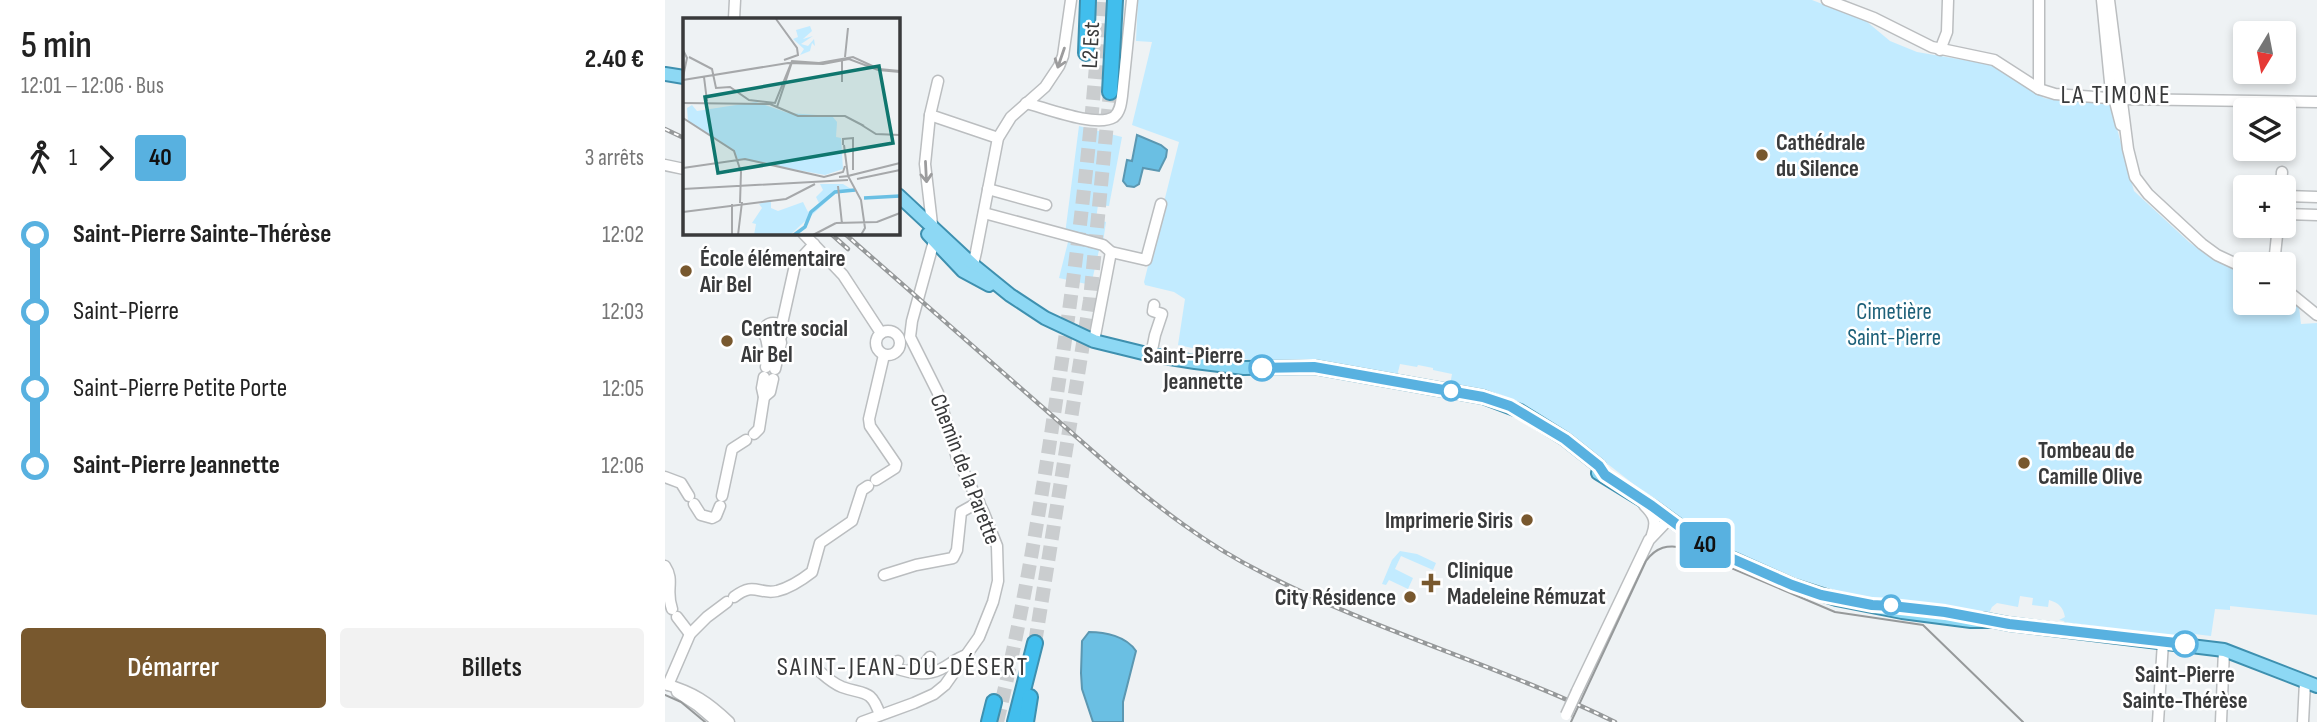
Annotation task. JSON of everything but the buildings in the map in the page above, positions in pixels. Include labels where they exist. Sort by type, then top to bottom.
[{"type":"highway","points":[[1086,53],[1088,0]]},
{"type":"highway","name":"L2 Est","points":[[1110,92],[1115,0]]},
{"type":"highway","points":[[1112,58],[1122,0]]},
{"type":"highway","points":[[1015,722],[1035,643],[1035,664],[1026,722]]},
{"type":"highway","points":[[989,722],[994,702]]},
{"type":"main road","points":[[665,74],[683,78]]},
{"type":"main road","points":[[900,198],[959,266],[1010,295]]},
{"type":"main road","points":[[934,235],[1010,295],[1045,318],[1094,341],[1151,355],[1232,367],[1314,367],[1483,397],[1510,406],[1555,433],[1599,466],[1604,475],[1710,549],[1814,592],[1902,612],[2224,650],[2311,684]]},
{"type":"street","points":[[734,18],[735,0]]},
{"type":"street","points":[[959,266],[968,268],[973,265],[998,138],[1011,117],[1045,87],[1059,66],[1063,56],[1071,0]]},
{"type":"street","points":[[1026,103],[1095,121],[1113,117],[1119,112],[1132,0]]},
{"type":"street","points":[[1827,0],[1874,18],[1940,50],[1994,60],[2039,89],[2055,94],[2117,98],[2317,102]]},
{"type":"street","points":[[1940,50],[1947,32],[1948,0]]},
{"type":"street","points":[[2039,0],[2039,89]]},
{"type":"street","points":[[2106,4],[2117,98],[2135,177],[2148,194],[2202,244],[2233,262]]},
{"type":"street","points":[[905,339],[891,331],[881,333],[877,339],[877,349],[884,355],[897,353],[905,339],[934,235],[925,164],[930,116],[938,81]]},
{"type":"street","points":[[930,116],[998,138]]},
{"type":"street","points":[[665,158],[681,168]]},
{"type":"street","points":[[665,165],[681,168]]},
{"type":"street","points":[[988,189],[1046,205]]},
{"type":"street","points":[[2296,196],[2317,197]]},
{"type":"street","points":[[984,213],[1103,245],[1111,251],[1146,260],[1161,204]]},
{"type":"street","points":[[2296,214],[2317,215]]},
{"type":"street","points":[[766,337],[772,340],[778,329],[795,265],[809,239],[842,275],[881,333]]},
{"type":"street","points":[[1094,341],[1111,251]]},
{"type":"street","points":[[2296,298],[2317,315]]},
{"type":"street","points":[[1151,355],[1165,315],[1153,311],[1154,305]]},
{"type":"street","points":[[665,477],[681,483],[701,515],[712,518],[716,516],[732,449],[759,429],[764,397],[769,391],[770,373],[764,333],[766,327],[778,329]]},
{"type":"street","points":[[770,373],[781,343],[778,329]]},
{"type":"street","name":"Chemin de la Parette","points":[[862,722],[935,694],[946,685],[979,637],[993,602],[999,568],[997,546],[957,458],[938,393],[905,339]]},
{"type":"street","points":[[666,684],[690,634],[707,617],[744,590],[780,590],[813,572],[820,543],[852,521],[862,490],[895,468],[896,464],[870,426],[869,419],[884,355]]},
{"type":"street","points":[[1564,719],[1655,526],[1654,517],[1637,497]]},
{"type":"street","points":[[884,575],[953,558],[957,550],[961,512],[979,502]]},
{"type":"street","points":[[1652,535],[1667,521]]},
{"type":"street","points":[[665,566],[669,576],[666,599],[690,634]]},
{"type":"street","points":[[2158,722],[2163,642]]},
{"type":"street","points":[[2221,722],[2224,650]]},
{"type":"street","points":[[898,661],[895,668],[929,673],[942,668],[953,659],[967,655]]},
{"type":"street","points":[[904,671],[920,669],[930,657]]},
{"type":"street","points":[[818,670],[841,687],[870,695],[880,715]]},
{"type":"street","points":[[666,684],[716,722]]},
{"type":"street","points":[[666,684],[691,693],[729,722]]},
{"type":"street","points":[[2303,722],[2311,684]]},
{"type":"green space","name":"Cimetière Saint-Pierre","points":[[1138,0],[1812,0],[1866,21],[1890,41],[1917,52],[1993,65],[2044,98],[2110,103],[2134,191],[2189,242],[2211,258],[2233,269],[2233,315],[2296,315],[2296,305],[2299,307],[2301,324],[2317,323],[2317,615],[2230,606],[2230,610],[2215,609],[2211,636],[2177,632],[2176,637],[2065,623],[2059,620],[2065,617],[2062,608],[2055,603],[2049,600],[2048,607],[2032,605],[2033,598],[2020,596],[2018,607],[1997,603],[1989,613],[1855,596],[1799,579],[1707,541],[1578,441],[1535,413],[1503,397],[1450,385],[1452,374],[1418,365],[1400,364],[1397,376],[1317,361],[1255,361],[1178,345],[1185,299],[1174,292],[1145,285],[1144,282],[1179,142],[1132,125],[1152,42],[1136,41]]},
{"type":"green space","points":[[1079,126],[1122,137],[1109,206],[1098,205],[1096,219],[1106,222],[1103,242],[1065,234]]},
{"type":"green space","points":[[1069,238],[1100,246],[1091,285],[1059,278]]},
{"type":"green space","points":[[1400,551],[1417,554],[1436,563],[1433,570],[1401,556],[1395,569],[1413,578],[1408,589],[1389,580],[1386,585],[1382,584],[1392,560]]},
{"type":"water","points":[[1137,135],[1167,150],[1159,171],[1143,168],[1139,184],[1134,187],[1127,186],[1123,181],[1127,160],[1132,161]]},
{"type":"water","points":[[1089,632],[1115,636],[1136,651],[1123,702],[1123,722],[1093,722],[1082,689],[1081,673],[1082,641]]},
{"type":"tunnel","points":[[997,722],[1031,559],[1064,345],[1088,148],[1101,0]]},
{"type":"tunnel","points":[[1035,643],[1090,300],[1110,92]]},
{"type":"tram line","points":[[1571,722],[1646,561],[1658,550],[1673,546],[1684,548],[1835,612],[1923,625],[2023,722]]},
{"type":"tram line","points":[[665,695],[681,702],[705,722]]},
{"type":"railway","points":[[665,129],[683,138]]},
{"type":"railway","points":[[831,234],[848,249]]},
{"type":"railway","points":[[845,234],[1113,469],[1203,538],[1261,572],[1304,593],[1527,683],[1615,722]]},
{"type":"bus line","name":"40","points":[[1262,368],[1304,366],[1361,374],[1483,397],[1510,406],[1565,439],[1599,466],[1605,475],[1710,549],[1821,595],[1872,605],[1945,612],[2009,624],[2185,644]]},
{"type":"place","name":"Cathédrale du Silence","points":[[1762,155]]},
{"type":"place","name":"École élémentaire Air Bel","points":[[686,271]]},
{"type":"place","name":"Centre social Air Bel","points":[[727,341]]},
{"type":"place","name":"Saint-Pierre Jeannette","points":[[1262,368]]},
{"type":"place","name":"Tombeau de Camille Olive","points":[[2024,463]]},
{"type":"place","name":"Imprimerie Siris","points":[[1527,520]]},
{"type":"place","name":"Clinique Madeleine Rémuzat","points":[[1431,583]]},
{"type":"place","name":"City Résidence","points":[[1410,597]]},
{"type":"place","name":"Saint-Pierre Sainte-Thérèse","points":[[2185,644]]},
{"type":"district","name":"LA TIMONE","points":[[2116,94]]},
{"type":"district","name":"SAINT-JEAN-DU-DÉSERT","points":[[903,666]]}]
